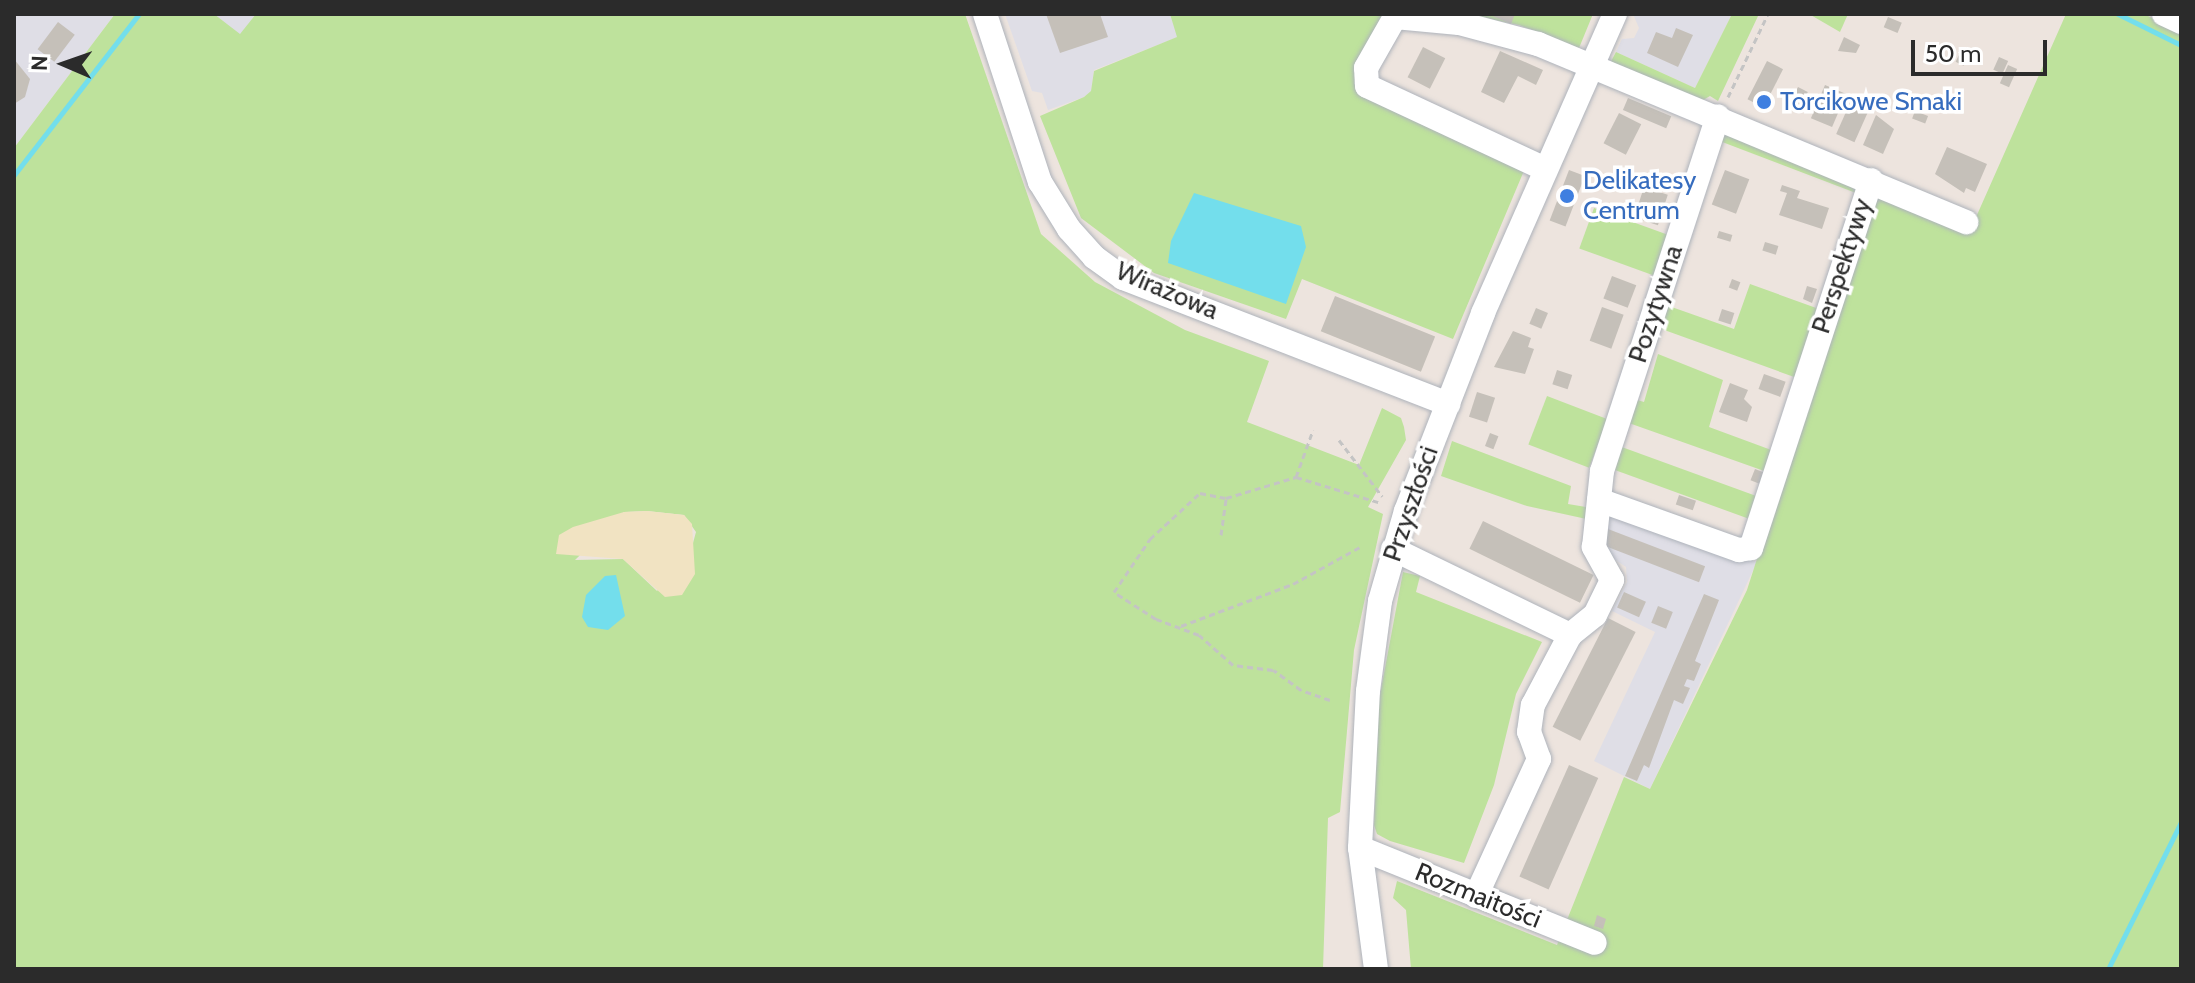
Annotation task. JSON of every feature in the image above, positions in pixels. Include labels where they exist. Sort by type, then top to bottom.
[{"type":"street","name":"Wirażowa","points":[[985,14],[1040,182],[1069,229],[1094,257],[1123,278],[1448,404]]},
{"type":"street","name":"Przyszłości","points":[[1376,969],[1360,848],[1374,635],[1393,549],[1448,404],[1545,169],[1615,14]]},
{"type":"street","points":[[2164,14],[2181,22]]},
{"type":"street","name":"Perspektywy","points":[[1545,169],[1367,86],[1366,68],[1395,17],[1415,16],[1518,38],[1871,180],[1751,548],[1739,550],[1600,496]]},
{"type":"street","name":"Pozytywna","points":[[1570,635],[1595,615],[1612,580],[1594,547],[1602,471],[1718,117]]},
{"type":"street","points":[[1871,180],[1966,222]]},
{"type":"street","points":[[1393,549],[1570,635],[1528,722],[1539,752],[1537,767],[1476,896]]},
{"type":"street","name":"Rozmaitości","points":[[1360,848],[1595,943]]},
{"type":"path","points":[[1718,117],[1768,14]]},
{"type":"path","points":[[1296,477],[1313,430]]},
{"type":"path","points":[[1339,440],[1382,496]]},
{"type":"path","points":[[1330,700],[1301,690],[1273,670],[1233,665],[1181,626],[1156,619],[1114,592],[1150,539],[1200,493],[1226,498],[1296,477],[1378,502]]},
{"type":"path","points":[[1221,535],[1226,498]]},
{"type":"path","points":[[1181,626],[1293,584],[1360,547]]},
{"type":"shaded area","points":[[14,14],[115,14],[14,148]]},
{"type":"shaded area","points":[[214,14],[256,14],[240,35]]},
{"type":"shaded area","points":[[1005,14],[1170,14],[1178,37],[1094,70],[1091,91],[1084,97],[1048,110],[1042,93],[1032,91]]},
{"type":"shaded area","points":[[1633,14],[1731,16],[1695,88],[1616,52],[1622,39],[1634,38],[1639,28]]},
{"type":"shaded area","points":[[1602,508],[1757,562],[1650,789],[1594,761],[1655,632],[1612,611],[1627,582],[1626,567],[1604,552]]},
{"type":"green space","points":[[115,14],[214,14],[240,34],[256,14],[965,14],[1041,234],[1095,282],[1185,330],[1269,361],[1247,422],[1359,465],[1382,408],[1401,418],[1406,440],[1368,507],[1383,514],[1354,650],[1340,812],[1328,818],[1323,969],[14,969],[14,148]],"holes":[[[624,512],[684,515],[696,532],[690,554],[657,591],[623,559],[575,560]]]},
{"type":"green space","points":[[1170,14],[1385,16],[1354,84],[1526,166],[1453,339],[1302,279],[1286,319],[1154,273],[1081,218],[1040,116],[1084,97],[1091,91],[1094,71],[1177,37]]},
{"type":"green space","points":[[1465,14],[1593,14],[1579,48],[1519,25]]},
{"type":"green space","points":[[1732,14],[1759,14],[1718,101],[1710,96],[1698,103],[1608,67],[1616,52],[1695,88]]},
{"type":"green space","points":[[1809,14],[1848,14],[1840,32]]},
{"type":"green space","points":[[2066,14],[2144,14],[2181,32],[2181,969],[1411,969],[1406,910],[1393,898],[1397,881],[1557,945],[1624,777],[1650,789],[1747,590],[1875,190],[1969,233]]},
{"type":"green space","points":[[1721,130],[1858,189],[1856,193],[1717,140]]},
{"type":"green space","points":[[1594,208],[1669,235],[1654,276],[1579,248]]},
{"type":"green space","points":[[1750,284],[1819,309],[1797,378],[1656,327],[1666,305],[1734,329]]},
{"type":"green space","points":[[1658,354],[1723,380],[1709,427],[1774,451],[1767,472],[1626,422],[1634,399],[1644,402]]},
{"type":"green space","points":[[1547,396],[1608,419],[1589,468],[1528,445]]},
{"type":"green space","points":[[1452,441],[1571,486],[1568,504],[1592,508],[1591,520],[1527,506],[1441,476]]},
{"type":"green space","points":[[1619,446],[1759,497],[1751,520],[1611,469]]},
{"type":"green space","points":[[1403,572],[1420,576],[1416,592],[1542,642],[1516,694],[1494,785],[1464,863],[1390,841],[1377,834],[1374,825],[1379,700]]},
{"type":"sand","points":[[624,512],[684,515],[692,524],[695,574],[682,595],[665,597],[623,559],[556,554],[559,535],[573,527]]},
{"type":"water","points":[[1194,193],[1301,226],[1306,247],[1286,304],[1168,263],[1171,241]]},
{"type":"water","points":[[616,575],[625,616],[608,630],[588,627],[582,617],[586,595],[605,576]]},
{"type":"building","points":[[1046,14],[1100,14],[1108,37],[1060,53]]},
{"type":"building","points":[[1488,14],[1515,14],[1511,24]]},
{"type":"building","points":[[1888,17],[1902,23],[1898,33],[1884,27]]},
{"type":"building","points":[[58,22],[75,35],[54,62],[38,49]]},
{"type":"building","points":[[1676,28],[1693,35],[1678,67],[1647,53],[1656,32],[1672,38]]},
{"type":"building","points":[[1844,37],[1860,45],[1856,53],[1838,51]]},
{"type":"building","points":[[1423,47],[1445,58],[1430,89],[1408,77]]},
{"type":"building","points":[[1500,51],[1543,70],[1536,85],[1518,76],[1504,103],[1481,92]]},
{"type":"building","points":[[1961,51],[1969,55],[1964,66],[1956,62]]},
{"type":"building","points":[[1999,57],[2008,61],[2002,74],[1993,70]]},
{"type":"building","points":[[14,59],[30,79],[25,97],[14,104]]},
{"type":"building","points":[[1767,61],[1783,69],[1764,107],[1747,99]]},
{"type":"building","points":[[2008,65],[2017,69],[2009,87],[2000,83]]},
{"type":"building","points":[[1825,85],[1846,94],[1832,127],[1811,118]]},
{"type":"building","points":[[1798,87],[1808,92],[1799,109],[1789,104]]},
{"type":"building","points":[[1628,98],[1671,116],[1666,128],[1623,110]]},
{"type":"building","points":[[1850,103],[1868,111],[1854,142],[1836,134]]},
{"type":"building","points":[[1915,111],[1928,116],[1925,123],[1912,118]]},
{"type":"building","points":[[1619,113],[1641,124],[1626,155],[1604,143]]},
{"type":"building","points":[[1876,115],[1894,129],[1883,154],[1863,145]]},
{"type":"building","points":[[1947,147],[1987,164],[1975,192],[1966,188],[1964,193],[1935,174]]},
{"type":"building","points":[[1569,170],[1585,176],[1566,227],[1550,220]]},
{"type":"building","points":[[1725,170],[1749,179],[1736,214],[1712,205]]},
{"type":"building","points":[[1782,185],[1800,191],[1797,198],[1829,208],[1822,229],[1779,215],[1787,193],[1780,191]]},
{"type":"building","points":[[1644,187],[1668,195],[1658,225],[1634,217]]},
{"type":"building","points":[[1719,231],[1732,235],[1730,242],[1717,238]]},
{"type":"building","points":[[1765,242],[1778,246],[1776,255],[1762,251]]},
{"type":"building","points":[[1612,276],[1636,285],[1628,308],[1603,298]]},
{"type":"building","points":[[1732,279],[1740,282],[1737,291],[1729,287]]},
{"type":"building","points":[[1807,286],[1817,289],[1812,303],[1803,299]]},
{"type":"building","points":[[1335,296],[1435,336],[1421,372],[1321,331]]},
{"type":"building","points":[[1602,307],[1624,315],[1611,349],[1590,341]]},
{"type":"building","points":[[1536,308],[1548,313],[1541,329],[1529,324]]},
{"type":"building","points":[[1722,309],[1734,313],[1731,324],[1718,320]]},
{"type":"building","points":[[1513,331],[1531,338],[1528,347],[1534,349],[1525,374],[1494,367]]},
{"type":"building","points":[[1557,370],[1572,375],[1568,389],[1552,384]]},
{"type":"building","points":[[1764,374],[1786,382],[1780,397],[1759,389]]},
{"type":"building","points":[[1730,383],[1748,390],[1744,399],[1752,407],[1747,422],[1719,412]]},
{"type":"building","points":[[1477,392],[1495,398],[1487,423],[1469,417]]},
{"type":"building","points":[[1490,433],[1498,436],[1493,449],[1485,446]]},
{"type":"building","points":[[1755,469],[1765,473],[1761,484],[1751,480]]},
{"type":"building","points":[[1679,495],[1696,501],[1693,510],[1676,504]]},
{"type":"building","points":[[1483,521],[1594,575],[1580,603],[1469,549]]},
{"type":"building","points":[[1608,529],[1705,566],[1699,582],[1602,545]]},
{"type":"building","points":[[1624,592],[1646,602],[1639,617],[1617,608]]},
{"type":"building","points":[[1704,594],[1719,600],[1695,661],[1701,664],[1694,681],[1687,679],[1684,686],[1690,688],[1683,704],[1674,700],[1649,768],[1644,765],[1637,781],[1625,776]]},
{"type":"building","points":[[1658,606],[1673,612],[1666,629],[1651,623]]},
{"type":"building","points":[[1608,618],[1636,632],[1580,741],[1553,727]]},
{"type":"building","points":[[1569,765],[1598,778],[1549,889],[1519,876]]},
{"type":"building","points":[[1597,915],[1606,919],[1603,929],[1594,926]]},
{"type":"waterway","points":[[14,175],[139,14]]},
{"type":"waterway","points":[[2118,14],[2181,45]]},
{"type":"waterway","points":[[2108,969],[2181,822]]},
{"type":"place","name":"Torcikowe Smaki","points":[[1764,102]]},
{"type":"place","name":"Delikatesy Centrum","points":[[1567,196]]}]
